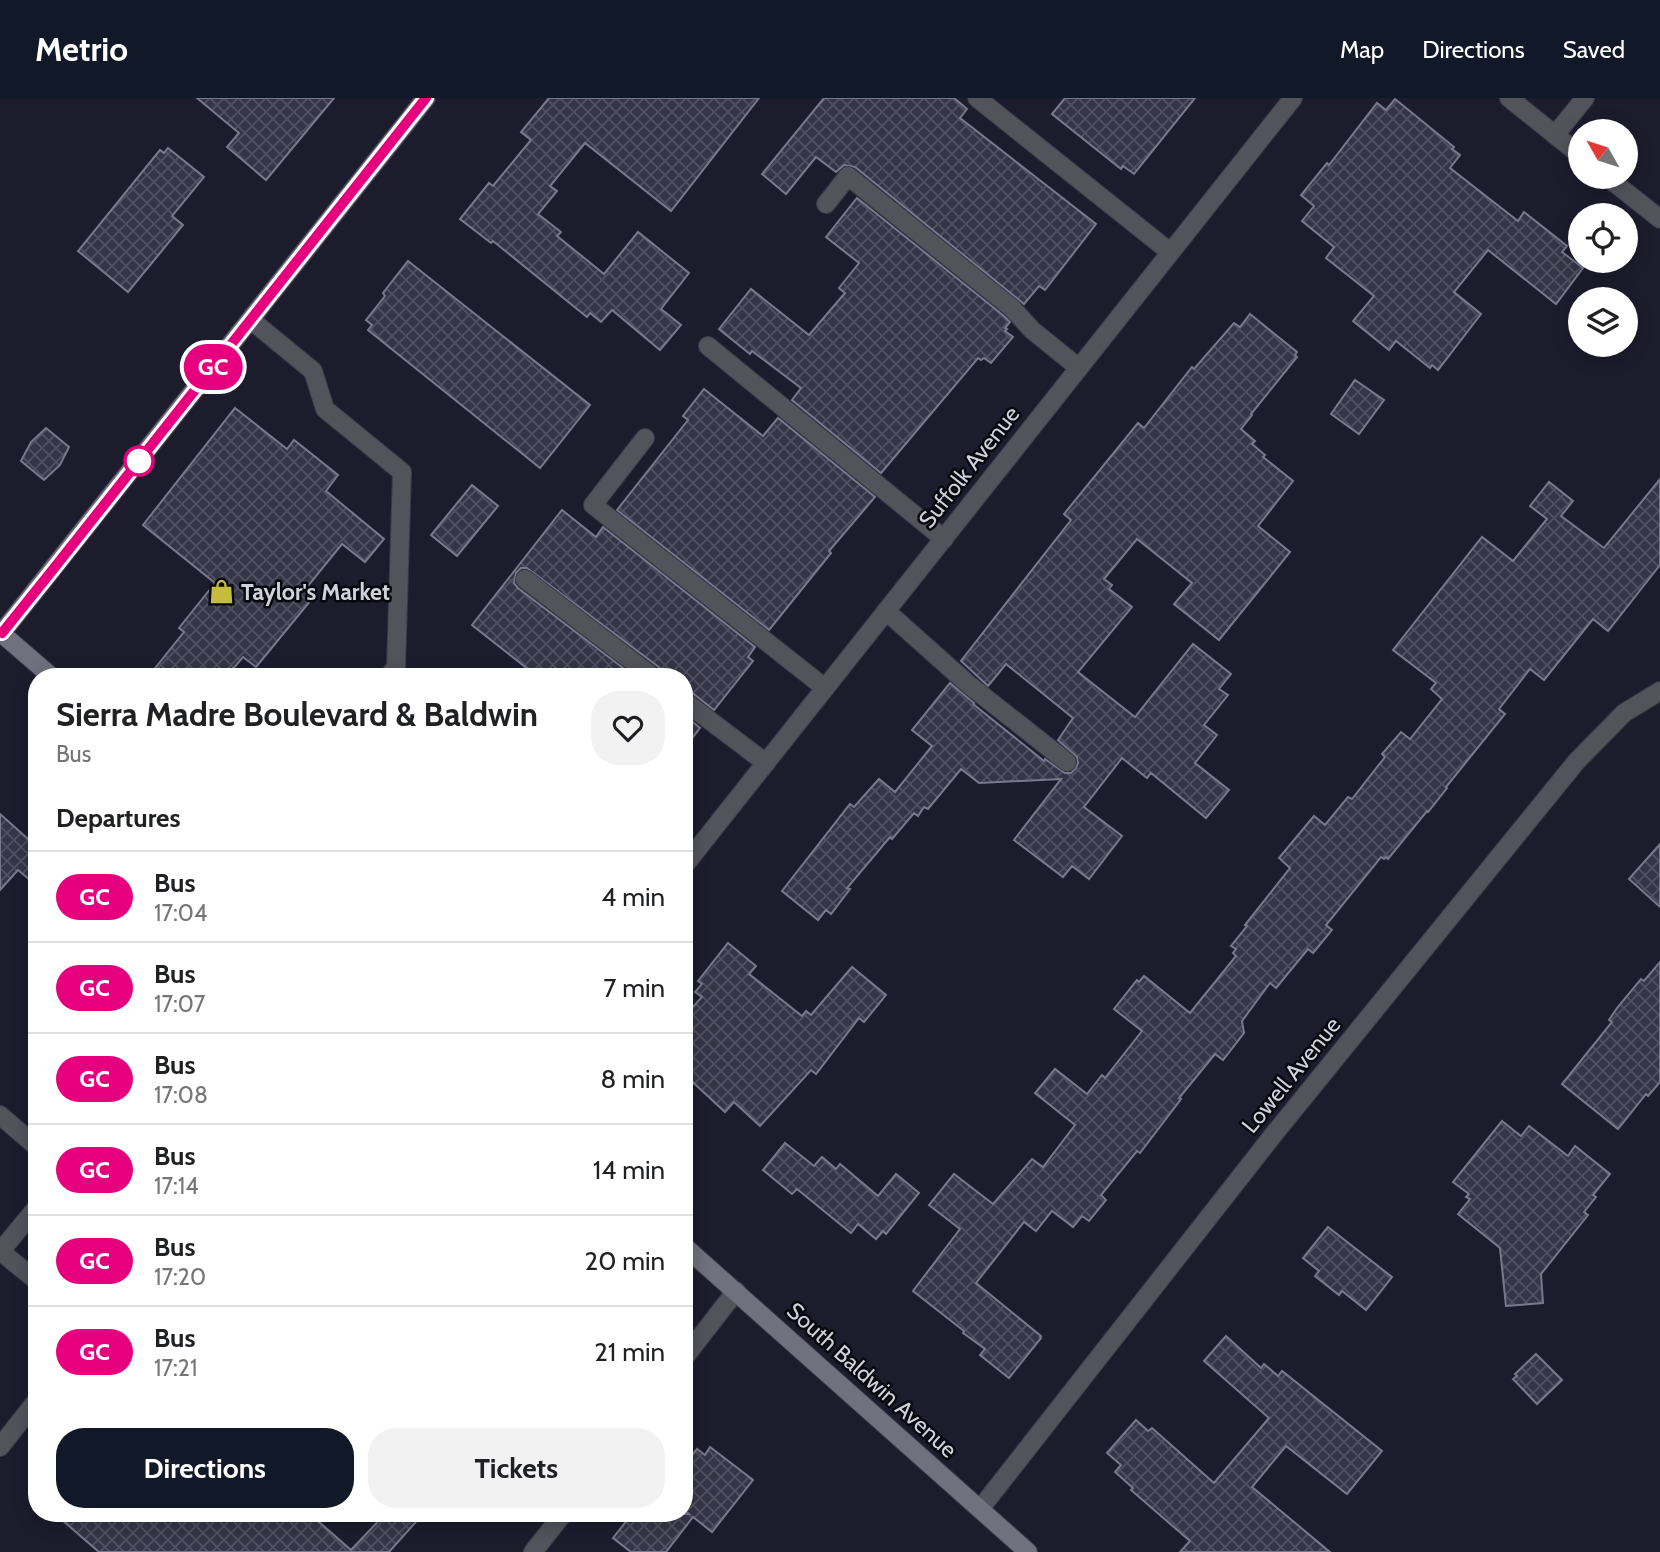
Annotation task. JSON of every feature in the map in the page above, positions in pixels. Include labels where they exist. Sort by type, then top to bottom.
[{"type":"street","points":[[41,668],[1,633],[426,98]]},
{"type":"street","points":[[977,98],[1170,252]]},
{"type":"street","name":"Suffolk Avenue","points":[[693,855],[1293,98]]},
{"type":"street","points":[[1509,98],[1568,145]]},
{"type":"street","points":[[1555,135],[1585,98]]},
{"type":"street","points":[[825,204],[848,176],[1012,307],[1032,330],[1079,368]]},
{"type":"street","points":[[1622,189],[1660,219]]},
{"type":"street","points":[[251,320],[313,371],[325,409],[402,472],[395,668]]},
{"type":"street","points":[[708,346],[944,539]]},
{"type":"street","points":[[645,438],[593,505],[825,688]]},
{"type":"street","points":[[525,579],[641,668]]},
{"type":"street","points":[[886,611],[968,684],[1067,762]]},
{"type":"street","name":"Lowell Avenue","points":[[980,1509],[1274,1134],[1567,773],[1624,713],[1660,691]]},
{"type":"street","points":[[693,708],[766,763]]},
{"type":"street","points":[[0,1115],[28,1139]]},
{"type":"street","points":[[28,1218],[0,1251],[28,1274]]},
{"type":"street","name":"South Baldwin Avenue","points":[[693,1254],[1028,1552]]},
{"type":"street","points":[[693,1346],[736,1291]]},
{"type":"street","points":[[0,1447],[28,1411]]},
{"type":"street","points":[[533,1552],[557,1522]]},
{"type":"building","points":[[197,98],[334,98],[266,180],[227,147],[239,133]]},
{"type":"building","points":[[549,98],[759,98],[671,211],[585,143],[550,186],[557,191],[538,214],[561,232],[557,236],[604,274],[638,232],[689,273],[661,309],[681,325],[660,350],[612,310],[601,322],[590,313],[587,317],[493,241],[491,243],[460,219],[489,183],[493,186],[531,140],[521,132]]},
{"type":"building","points":[[824,98],[954,98],[967,109],[960,118],[1096,224],[1045,290],[1039,286],[1024,304],[855,167],[844,165],[836,172],[816,157],[786,194],[762,174]]},
{"type":"building","points":[[1065,98],[1195,98],[1134,174],[1123,166],[1121,169],[1052,114]]},
{"type":"building","points":[[1395,99],[1454,147],[1452,149],[1460,155],[1450,168],[1518,221],[1524,212],[1567,246],[1562,252],[1568,257],[1568,273],[1579,273],[1556,304],[1488,250],[1454,292],[1481,314],[1438,370],[1432,365],[1430,368],[1396,341],[1389,350],[1353,321],[1374,296],[1326,258],[1334,247],[1302,221],[1314,206],[1301,195],[1327,163],[1329,165],[1377,103],[1386,110]]},
{"type":"building","points":[[168,148],[204,177],[172,216],[183,225],[128,292],[78,251],[160,150],[164,153]]},
{"type":"building","points":[[857,198],[1004,316],[1010,322],[1005,331],[1013,337],[991,363],[984,358],[978,358],[881,473],[792,400],[801,388],[752,351],[750,354],[719,329],[751,289],[809,335],[845,293],[839,288],[859,263],[826,237]]},
{"type":"building","points":[[408,261],[590,405],[540,468],[368,330],[372,325],[366,320]]},
{"type":"building","points":[[1250,314],[1297,352],[1297,357],[1241,429],[1255,441],[1252,444],[1265,455],[1263,457],[1293,481],[1258,526],[1290,552],[1219,640],[1174,604],[1192,583],[1137,539],[1104,579],[1112,585],[1109,589],[1132,607],[1078,672],[1135,717],[1193,644],[1231,674],[1219,689],[1228,695],[1204,725],[1217,735],[1195,763],[1229,790],[1206,818],[1151,773],[1147,778],[1122,758],[1084,807],[1122,836],[1089,879],[1072,866],[1063,877],[1014,840],[1061,779],[979,783],[961,769],[928,809],[924,807],[918,816],[914,813],[892,839],[890,837],[847,888],[850,889],[831,914],[826,910],[818,920],[782,891],[850,804],[854,807],[879,779],[895,792],[932,746],[912,730],[950,683],[1044,761],[1045,759],[1065,773],[1071,773],[1076,768],[1077,757],[1058,740],[1073,718],[1006,664],[988,686],[961,661],[1071,520],[1064,514],[1138,423],[1144,428],[1192,367],[1194,369],[1234,323],[1240,327]]},
{"type":"building","points":[[1355,380],[1384,400],[1359,434],[1331,414]]},
{"type":"building","points":[[704,389],[763,436],[778,418],[875,497],[829,551],[831,553],[769,630],[617,510],[688,420],[683,416]]},
{"type":"building","points":[[235,408],[287,449],[294,440],[338,475],[326,491],[384,539],[365,562],[342,544],[307,587],[316,594],[256,667],[243,657],[234,668],[155,668],[184,632],[179,628],[215,583],[143,525]]},
{"type":"building","points":[[46,428],[69,447],[60,465],[44,480],[21,461],[31,442]]},
{"type":"building","points":[[1660,479],[1660,565],[1608,631],[1593,619],[1544,680],[1530,669],[1499,709],[1505,714],[1428,812],[1388,859],[1381,857],[1326,925],[1332,930],[1313,953],[1308,949],[1276,988],[1270,983],[1242,1021],[1244,1033],[1223,1060],[1215,1054],[1179,1098],[1181,1099],[1140,1153],[1137,1151],[1101,1195],[1106,1200],[1089,1221],[1082,1216],[1073,1227],[1052,1211],[1036,1231],[1024,1222],[976,1283],[1041,1336],[1009,1378],[980,1355],[985,1349],[913,1291],[960,1229],[929,1205],[954,1174],[993,1204],[1032,1159],[1043,1167],[1075,1125],[1035,1093],[1055,1069],[1087,1094],[1102,1075],[1105,1078],[1142,1031],[1114,1009],[1137,980],[1139,982],[1144,976],[1190,1013],[1236,956],[1233,953],[1236,949],[1231,946],[1290,868],[1279,858],[1314,816],[1325,825],[1348,797],[1352,799],[1385,757],[1382,754],[1401,732],[1410,739],[1442,699],[1431,689],[1436,683],[1393,650],[1482,537],[1513,561],[1547,519],[1530,506],[1549,482],[1573,501],[1561,516],[1604,548]]},
{"type":"building","points":[[472,485],[498,506],[457,556],[431,535]]},
{"type":"building","points":[[562,510],[596,537],[603,527],[755,647],[748,657],[753,661],[714,710],[693,694],[693,668],[660,668],[527,568],[521,568],[516,573],[514,583],[518,588],[623,668],[527,668],[472,625]]},
{"type":"building","points":[[693,722],[700,728],[693,737]]},
{"type":"building","points":[[0,814],[28,839],[28,878],[18,870],[0,890]]},
{"type":"building","points":[[1660,844],[1660,907],[1629,879]]},
{"type":"building","points":[[728,943],[756,966],[749,974],[802,1016],[806,1011],[811,1015],[852,967],[886,995],[864,1022],[859,1018],[816,1074],[811,1070],[760,1126],[734,1102],[725,1112],[693,1082],[693,1007],[702,997],[695,992],[702,984],[698,981]]},
{"type":"building","points":[[1660,962],[1660,1082],[1648,1096],[1646,1094],[1618,1129],[1562,1084],[1612,1022],[1609,1020],[1617,1008],[1641,979],[1644,981]]},
{"type":"building","points":[[1502,1121],[1521,1136],[1529,1126],[1568,1156],[1575,1146],[1610,1174],[1593,1195],[1596,1197],[1584,1212],[1588,1215],[1541,1274],[1543,1303],[1506,1306],[1500,1248],[1458,1214],[1470,1199],[1466,1197],[1469,1194],[1453,1182]]},
{"type":"building","points":[[785,1143],[814,1166],[822,1157],[836,1169],[840,1164],[878,1196],[896,1174],[919,1193],[886,1234],[883,1231],[876,1239],[858,1224],[851,1233],[797,1189],[792,1194],[763,1170]]},
{"type":"building","points":[[1328,1227],[1392,1277],[1366,1310],[1342,1291],[1339,1295],[1315,1276],[1319,1271],[1303,1258]]},
{"type":"building","points":[[1226,1336],[1261,1368],[1264,1364],[1278,1376],[1282,1371],[1382,1451],[1347,1494],[1286,1446],[1252,1487],[1330,1552],[1180,1552],[1190,1541],[1131,1490],[1133,1488],[1115,1472],[1121,1465],[1107,1453],[1136,1420],[1148,1431],[1152,1428],[1214,1483],[1269,1418],[1204,1361]]},
{"type":"building","points":[[1536,1354],[1562,1380],[1537,1404],[1513,1379]]},
{"type":"building","points":[[710,1447],[753,1480],[712,1532],[693,1517],[693,1454],[697,1449],[705,1455]]},
{"type":"building","points":[[64,1522],[319,1522],[351,1550],[377,1522],[416,1522],[389,1552],[99,1552]]},
{"type":"building","points":[[626,1522],[689,1522],[666,1552],[631,1552],[613,1538]]},
{"type":"bus line","name":"GC","points":[[0,632],[2,633],[51,572],[426,98]]},
{"type":"place","name":"Taylor's Market","points":[[221,592]]}]
